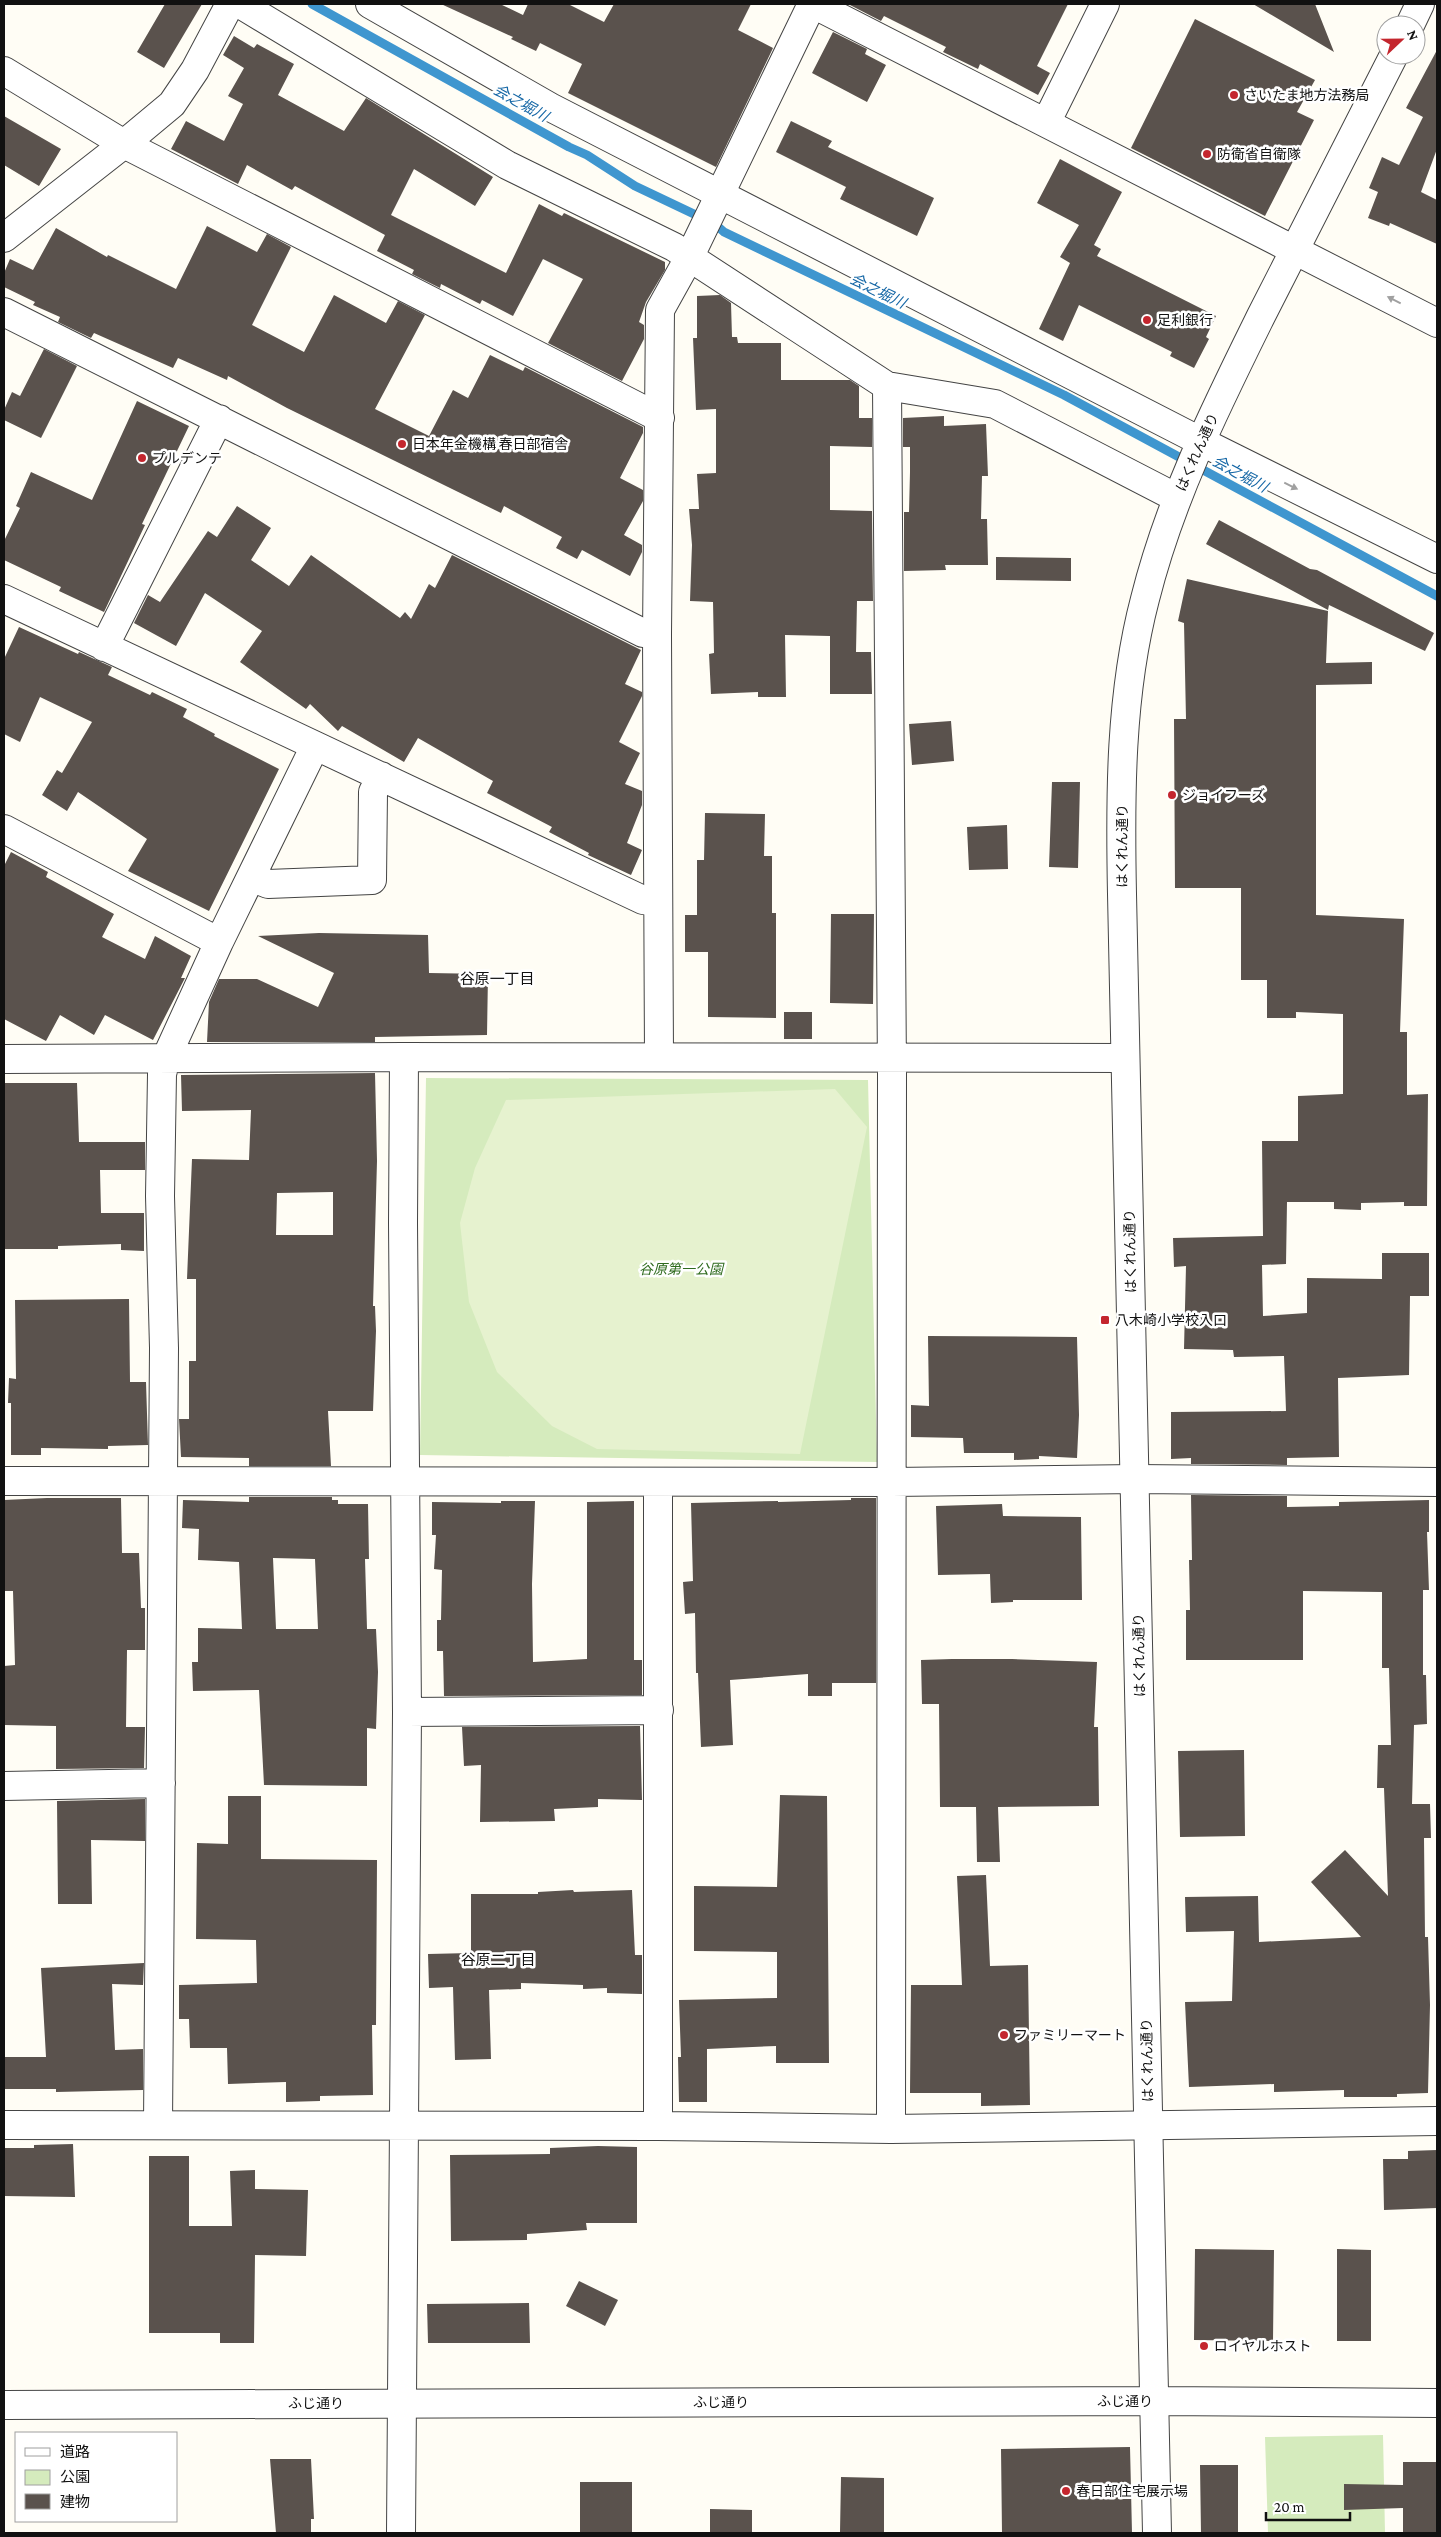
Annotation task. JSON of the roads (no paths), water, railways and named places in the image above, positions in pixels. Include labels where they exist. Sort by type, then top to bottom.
[{"type":"street","points":[[4,238],[172,104],[195,70],[230,4]]},
{"type":"street","points":[[240,4],[507,165],[694,247],[887,386],[995,404],[1180,491]]},
{"type":"street","points":[[370,4],[717,202],[1198,446],[1434,550]]},
{"type":"street","points":[[659,1057],[657,635],[660,310],[717,202],[812,4],[1437,323]]},
{"type":"street","points":[[1046,123],[1105,4]]},
{"type":"street","name":"はくれん通り","points":[[1157,2533],[1136,1479],[1120,822],[1124,734],[1132,662],[1144,600],[1159,547],[1180,491],[1198,446],[1295,249],[1389,65]]},
{"type":"street","points":[[4,71],[124,144],[660,418]]},
{"type":"street","points":[[4,312],[643,633],[657,635]]},
{"type":"street","points":[[887,386],[892,1482],[891,2129]]},
{"type":"street","points":[[104,647],[219,419]]},
{"type":"street","points":[[4,599],[643,900],[658,902]]},
{"type":"street","points":[[158,2125],[164,1348],[160,1196],[162,1074],[166,1058],[219,942],[315,746]]},
{"type":"street","points":[[250,877],[268,884],[372,880],[373,792],[381,776]]},
{"type":"street","points":[[4,829],[219,942]]},
{"type":"street","points":[[4,1059],[404,1057],[1125,1058]]},
{"type":"street","points":[[401,2533],[407,1712],[403,1223],[404,1057]]},
{"type":"street","points":[[4,1481],[892,1482],[1136,1479],[1437,1482]]},
{"type":"street","points":[[658,1482],[658,2126]]},
{"type":"street","points":[[407,1712],[659,1710]]},
{"type":"street","points":[[4,1786],[161,1783]]},
{"type":"street","points":[[4,2125],[658,2126],[891,2129],[1437,2121]]},
{"type":"street","name":"ふじ通り","points":[[4,2405],[1154,2401],[1437,2403]]},
{"type":"waterway","name":"会之堀川","points":[[312,4],[569,147],[587,155],[635,186],[715,224],[724,232],[1064,395],[1437,596]]},
{"type":"place","name":"さいたま地方法務局","points":[[1234,95]]},
{"type":"place","name":"防衛省自衛隊","points":[[1207,154]]},
{"type":"place","name":"足利銀行","points":[[1147,320]]},
{"type":"place","name":"日本年金機構 春日部宿舎","points":[[402,444]]},
{"type":"place","name":"プルデンテ","points":[[142,458]]},
{"type":"place","name":"ジョイフーズ","points":[[1172,795]]},
{"type":"place","name":"八木崎小学校入口","points":[[1105,1320]]},
{"type":"place","name":"ファミリーマート","points":[[1004,2035]]},
{"type":"place","name":"ロイヤルホスト","points":[[1204,2346]]},
{"type":"place","name":"春日部住宅展示場","points":[[1066,2491]]},
{"type":"district","name":"谷原一丁目","points":[[497,979]]},
{"type":"district","name":"谷原二丁目","points":[[498,1960]]},
{"type":"park label","name":"谷原第一公園","points":[[681,1269]]}]
